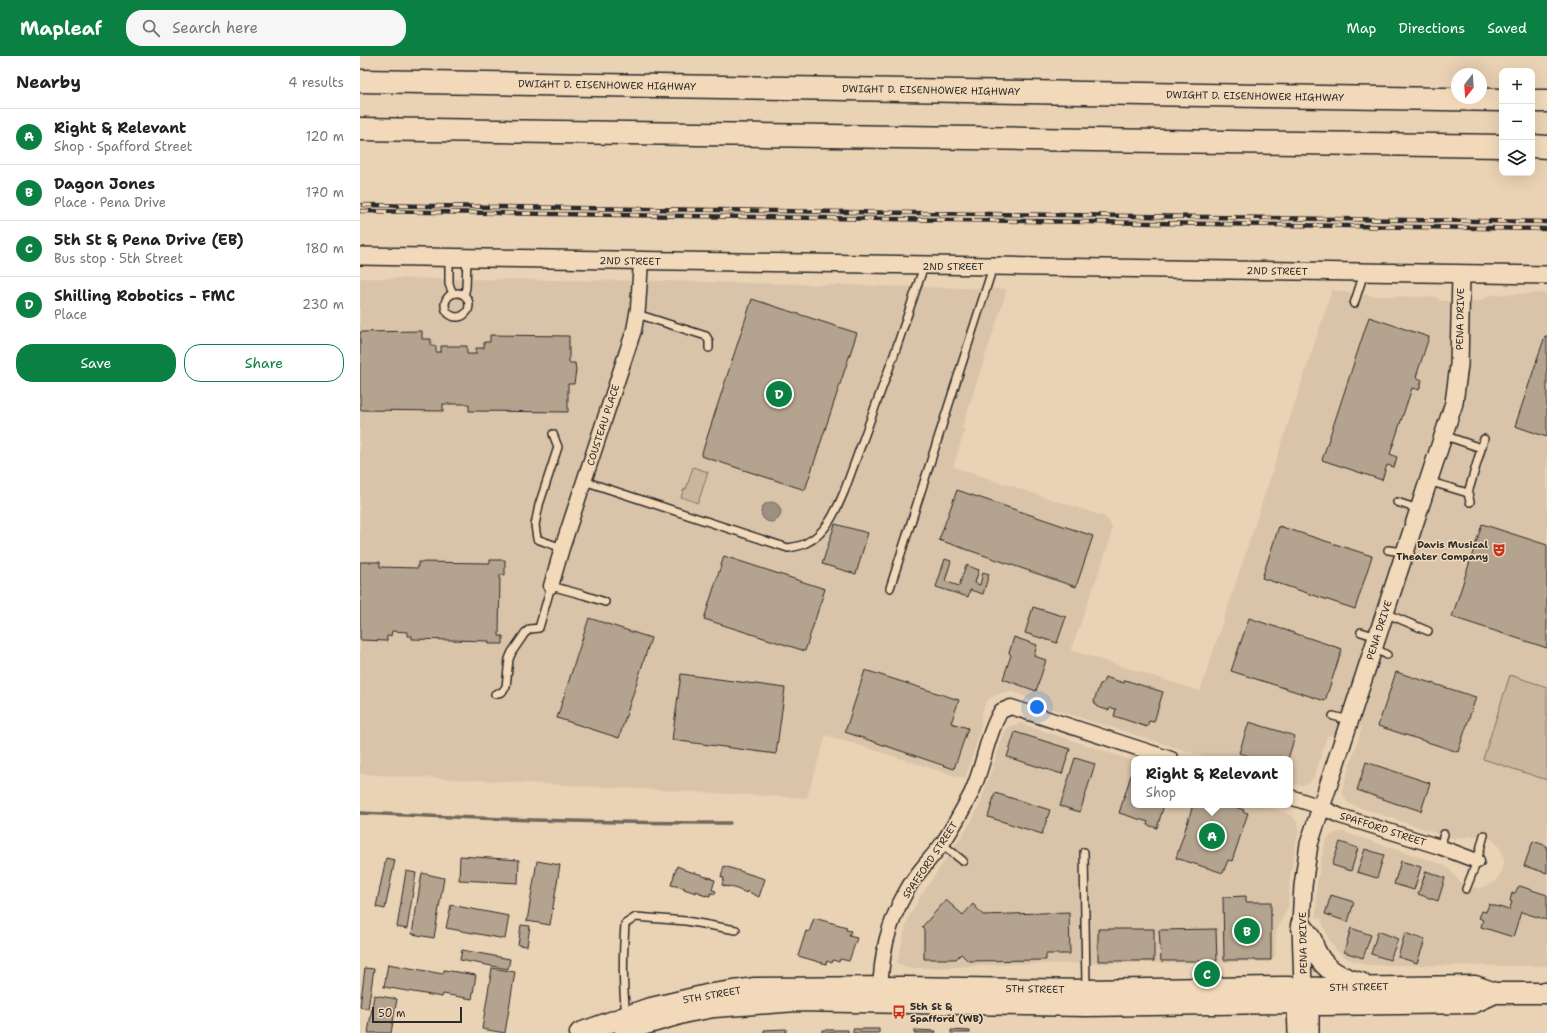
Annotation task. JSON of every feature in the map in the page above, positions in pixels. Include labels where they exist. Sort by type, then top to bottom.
[{"type":"highway","name":"DWIGHT D. EISENHOWER HIGHWAY","points":[[360,82],[1499,100]]},
{"type":"highway","points":[[1535,101],[1547,101]]},
{"type":"highway","points":[[360,129],[1499,146]]},
{"type":"highway","points":[[1535,146],[1547,147]]},
{"type":"main road","points":[[1302,925],[1311,939],[1320,960],[1328,968],[1338,975],[1350,980],[1378,987]]},
{"type":"main road","name":"5TH STREET","points":[[580,1033],[627,1028],[647,1009],[707,995],[756,988],[1087,1006],[1303,998],[1378,987],[1475,986],[1495,993],[1547,993]]},
{"type":"main road","name":"5TH STREET","points":[[880,994],[1086,990],[1473,1004],[1495,993]]},
{"type":"street","name":"2ND STREET","points":[[360,256],[1547,275]]},
{"type":"street","name":"COUSTEAU PLACE","points":[[551,586],[562,548],[634,330],[637,314],[641,261]]},
{"type":"street","name":"PENA DRIVE","points":[[1303,998],[1303,886],[1308,844],[1321,807],[1341,718],[1374,643],[1384,613],[1396,551],[1418,509],[1454,403],[1459,365],[1461,274]]},
{"type":"street","name":"SPAFFORD STREET","points":[[880,994],[884,945],[891,923],[907,889],[942,844],[960,816],[972,792],[981,768],[994,722],[1001,711],[1011,707],[1163,756]]},
{"type":"street","name":"SPAFFORD STREET","points":[[1293,798],[1321,807],[1340,816],[1442,841],[1477,861]]},
{"type":"street","points":[[1297,1033],[1303,998]]},
{"type":"street","points":[[1303,998],[1310,1033]]},
{"type":"lane","points":[[449,257],[449,284],[452,294]]},
{"type":"lane","points":[[464,295],[466,288],[468,258]]},
{"type":"lane","points":[[584,481],[788,548],[807,543],[822,531],[835,513],[844,492],[897,348],[924,266]]},
{"type":"lane","points":[[890,588],[993,266]]},
{"type":"lane","points":[[1354,304],[1364,273]]},
{"type":"lane","points":[[458,293],[464,295],[468,300],[469,308],[464,314],[457,317],[450,315],[445,309],[445,301],[447,298],[452,294],[458,293]]},
{"type":"lane","points":[[637,314],[706,336],[709,341],[709,348]]},
{"type":"lane","points":[[553,434],[558,447],[539,505],[535,525],[537,539],[562,548]]},
{"type":"lane","points":[[1443,435],[1481,448]]},
{"type":"lane","points":[[1470,502],[1468,493],[1484,440]]},
{"type":"lane","points":[[1428,481],[1468,493]]},
{"type":"lane","points":[[1397,502],[1418,509]]},
{"type":"lane","points":[[495,694],[502,692],[506,687],[509,659],[512,652],[525,633],[530,629],[539,628],[551,586],[605,602]]},
{"type":"lane","points":[[1384,613],[1428,632]]},
{"type":"lane","points":[[1466,889],[1477,861],[1484,835]]},
{"type":"lane","points":[[942,844],[963,861]]},
{"type":"lane","points":[[1084,852],[1086,990]]},
{"type":"lane","points":[[627,1028],[624,997],[623,944],[625,924],[636,918],[686,921],[736,930]]},
{"type":"shaded area","points":[[360,278],[668,281],[1006,289],[962,428],[965,429],[953,467],[1103,516],[1109,521],[1112,529],[1110,541],[1071,650],[1200,691],[1332,290],[1376,296],[1436,297],[1441,301],[1479,301],[1491,295],[1547,293],[1547,966],[1368,965],[1348,959],[1336,950],[1329,940],[1321,919],[1316,917],[1317,883],[1323,850],[1326,840],[1331,835],[1344,832],[1444,865],[1460,882],[1472,887],[1480,888],[1493,883],[1498,878],[1504,865],[1504,859],[1500,848],[1492,839],[1486,836],[1471,836],[1454,839],[1352,805],[1347,802],[1342,792],[1343,787],[1362,727],[1327,736],[1315,775],[1310,782],[1302,785],[1293,784],[1293,756],[1202,756],[1034,703],[1024,696],[1013,692],[993,696],[986,702],[982,712],[980,732],[965,779],[826,735],[807,798],[360,774]]},
{"type":"shaded area","points":[[693,467],[708,472],[698,503],[681,497],[684,489],[686,489]]},
{"type":"shaded area","points":[[767,502],[775,502],[781,508],[781,516],[775,522],[767,522],[761,516],[761,508]]},
{"type":"shaded area","points":[[1510,675],[1547,687],[1547,780],[1483,759]]},
{"type":"shaded area","points":[[1020,723],[1131,760],[1131,808],[1270,808],[1291,815],[1298,824],[1299,829],[1290,877],[1288,906],[1276,932],[1275,955],[1273,959],[1270,962],[1014,964],[935,968],[908,968],[897,963],[909,916],[920,897],[971,822],[980,804],[1004,733],[1008,727]]},
{"type":"building","points":[[752,299],[857,333],[805,490],[701,456]]},
{"type":"building","points":[[1369,317],[1429,337],[1416,377],[1422,380],[1419,390],[1412,388],[1390,454],[1397,457],[1394,467],[1387,465],[1382,480],[1322,460]]},
{"type":"building","points":[[422,331],[422,339],[431,339],[431,346],[436,346],[436,352],[441,352],[441,346],[467,346],[467,354],[476,354],[476,348],[484,348],[484,342],[490,342],[490,335],[569,336],[569,363],[575,363],[576,370],[574,384],[568,384],[568,412],[469,411],[469,404],[443,404],[443,411],[360,410],[360,332]]},
{"type":"building","points":[[1545,336],[1547,336],[1547,437],[1515,426]]},
{"type":"building","points":[[957,490],[1093,536],[1076,587],[939,540]]},
{"type":"building","points":[[835,524],[868,533],[856,574],[822,564]]},
{"type":"building","points":[[1482,524],[1547,545],[1547,648],[1452,617]]},
{"type":"building","points":[[1279,526],[1372,556],[1355,609],[1262,578]]},
{"type":"building","points":[[724,556],[825,589],[805,651],[704,619]]},
{"type":"building","points":[[945,559],[951,561],[945,581],[959,586],[966,565],[979,570],[975,583],[980,585],[983,572],[989,574],[983,594],[970,590],[968,597],[936,587]]},
{"type":"building","points":[[490,560],[505,560],[505,575],[500,575],[499,636],[503,636],[503,644],[488,644],[489,641],[412,639],[412,636],[407,636],[407,632],[392,631],[391,636],[387,636],[387,641],[360,640],[360,562],[380,562],[380,567],[418,568],[418,562],[490,563]]},
{"type":"building","points":[[1033,607],[1066,617],[1057,643],[1025,633]]},
{"type":"building","points":[[589,618],[651,638],[619,738],[557,718]]},
{"type":"building","points":[[1249,618],[1342,649],[1325,701],[1231,671]]},
{"type":"building","points":[[1014,637],[1037,645],[1034,656],[1046,660],[1036,691],[1003,679],[1011,655],[1009,653]]},
{"type":"building","points":[[865,670],[959,700],[951,723],[968,728],[954,769],[845,732]]},
{"type":"building","points":[[1396,672],[1476,697],[1458,752],[1378,726]]},
{"type":"building","points":[[681,674],[785,688],[776,754],[672,740]]},
{"type":"building","points":[[1105,677],[1124,683],[1125,680],[1163,692],[1154,722],[1149,721],[1147,727],[1114,716],[1116,709],[1111,708],[1108,710],[1097,707],[1094,701],[1100,684],[1103,683]]},
{"type":"building","points":[[1249,722],[1295,736],[1289,756],[1248,756],[1239,753]]},
{"type":"building","points":[[1015,732],[1070,749],[1062,774],[1007,757]]},
{"type":"building","points":[[1075,758],[1095,764],[1080,812],[1060,806]]},
{"type":"building","points":[[1366,762],[1430,783],[1421,811],[1357,790]]},
{"type":"building","points":[[1131,775],[1131,808],[1163,808],[1157,828],[1147,825],[1148,822],[1119,813]]},
{"type":"building","points":[[995,793],[1050,810],[1042,834],[988,817]]},
{"type":"building","points":[[1192,808],[1238,808],[1244,810],[1243,812],[1248,813],[1232,861],[1228,860],[1223,873],[1176,858]]},
{"type":"building","points":[[1533,841],[1547,846],[1547,873],[1524,866]]},
{"type":"building","points":[[1340,842],[1358,848],[1351,871],[1332,865]]},
{"type":"building","points":[[1365,849],[1384,855],[1377,878],[1357,872]]},
{"type":"building","points":[[460,856],[519,860],[518,883],[459,880]]},
{"type":"building","points":[[386,858],[395,860],[385,909],[376,907]]},
{"type":"building","points":[[537,861],[560,865],[550,925],[527,921]]},
{"type":"building","points":[[1401,861],[1421,867],[1414,890],[1394,884]]},
{"type":"building","points":[[677,866],[684,870],[715,880],[712,890],[716,891],[715,894],[710,893],[710,896],[706,896],[696,891],[696,893],[684,889],[685,888],[671,885]]},
{"type":"building","points":[[724,866],[765,879],[759,897],[747,891],[747,893],[722,885],[724,878],[721,877]]},
{"type":"building","points":[[406,871],[416,873],[407,929],[397,927]]},
{"type":"building","points":[[1426,871],[1445,878],[1438,901],[1418,894]]},
{"type":"building","points":[[422,873],[444,878],[434,938],[412,934]]},
{"type":"building","points":[[1520,886],[1547,895],[1547,920],[1521,912],[1513,937],[1481,927],[1483,920],[1479,918],[1482,911],[1486,912],[1489,904],[1509,910],[1512,902],[1510,901],[1512,893],[1515,893]]},
{"type":"building","points":[[1331,895],[1354,902],[1348,922],[1325,914]]},
{"type":"building","points":[[1246,896],[1246,902],[1271,902],[1271,960],[1224,960],[1223,897]]},
{"type":"building","points":[[946,900],[963,915],[973,904],[983,915],[1069,912],[1070,954],[1046,954],[1046,960],[968,961],[961,954],[956,959],[924,959],[924,929],[922,927]]},
{"type":"building","points":[[451,905],[509,916],[505,939],[446,928]]},
{"type":"building","points":[[814,918],[847,927],[846,930],[851,931],[849,936],[857,938],[849,961],[840,959],[839,962],[833,960],[832,963],[827,961],[826,964],[798,956],[806,931],[809,932]]},
{"type":"building","points":[[521,925],[530,926],[527,946],[518,945]]},
{"type":"building","points":[[1351,928],[1371,935],[1363,958],[1344,952]]},
{"type":"building","points":[[1098,929],[1154,929],[1154,961],[1098,961]]},
{"type":"building","points":[[1216,929],[1217,961],[1161,961],[1159,930]]},
{"type":"building","points":[[1378,931],[1398,939],[1390,960],[1371,954]]},
{"type":"building","points":[[1405,933],[1425,940],[1417,963],[1398,957]]},
{"type":"building","points":[[462,950],[510,959],[508,969],[460,960]]},
{"type":"building","points":[[388,964],[443,974],[444,970],[476,975],[472,999],[443,994],[442,997],[384,987]]},
{"type":"building","points":[[365,968],[374,969],[368,1009],[360,1007]]},
{"type":"building","points":[[492,968],[515,972],[505,1033],[482,1029]]},
{"type":"building","points":[[374,995],[397,999],[391,1033],[368,1033]]},
{"type":"building","points":[[786,1029],[786,1033],[764,1033],[764,1030]]},
{"type":"building","points":[[853,1029],[879,1029],[879,1033],[853,1033]]},
{"type":"building","points":[[822,1030],[848,1030],[848,1033],[822,1033]]},
{"type":"building","points":[[914,1030],[936,1031],[935,1033],[914,1033]]},
{"type":"building","points":[[951,1030],[970,1031],[970,1033],[951,1033]]},
{"type":"waterway","points":[[360,813],[545,820],[730,823]]},
{"type":"railway","points":[[363,205],[1547,222]]},
{"type":"railway","points":[[360,211],[1547,229]]},
{"type":"place","name":"Shilling Robotics - FMC","points":[[779,394]]},
{"type":"place","name":"Davis Musical Theater Company","points":[[1499,550]]},
{"type":"place","name":"Right & Relevant","points":[[1212,836]]},
{"type":"place","name":"Dagon Jones","points":[[1247,931]]},
{"type":"place","name":"5th St & Pena Drive (EB)","points":[[1207,974]]},
{"type":"place","name":"5th St & Spafford (WB)","points":[[899,1012]]}]
